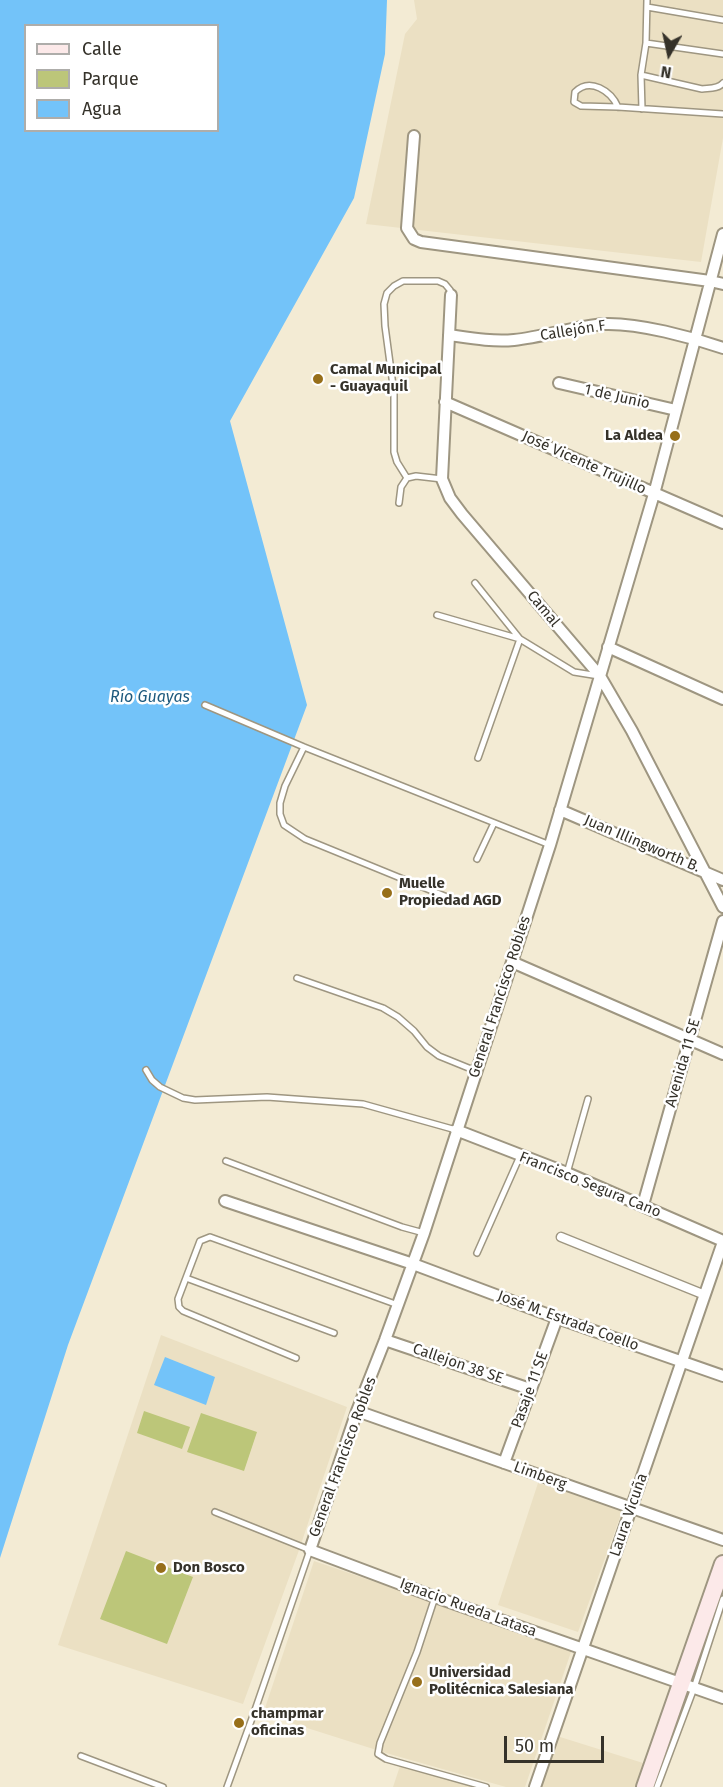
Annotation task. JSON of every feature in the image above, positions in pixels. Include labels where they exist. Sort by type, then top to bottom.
[{"type":"main road","points":[[645,1787],[688,1686],[723,1564]]},
{"type":"street","points":[[414,136],[407,228],[414,239],[421,242],[710,280],[723,284]]},
{"type":"street","name":"General Francisco Robles","points":[[310,1550],[357,1411],[424,1233],[550,845],[654,494],[723,234]]},
{"type":"street","name":"Camal","points":[[451,295],[442,478],[450,498],[600,676],[632,731],[723,907]]},
{"type":"street","name":"Callejón F","points":[[449,334],[489,340],[513,340],[604,324],[623,325],[696,339],[723,348]]},
{"type":"street","name":"1 de Junio","points":[[559,383],[676,410]]},
{"type":"street","name":"José Vicente Trujillo","points":[[445,402],[723,523]]},
{"type":"street","points":[[608,647],[723,699]]},
{"type":"street","name":"Juan Illingworth B.","points":[[560,810],[723,880]]},
{"type":"street","name":"Avenida 11 SE","points":[[643,1205],[723,921]]},
{"type":"street","points":[[512,962],[723,1054]]},
{"type":"street","name":"Francisco Segura Cano","points":[[456,1130],[567,1173],[723,1242]]},
{"type":"street","name":"José M. Estrada Coello","points":[[225,1201],[413,1264],[557,1318],[723,1376]]},
{"type":"street","points":[[561,1237],[705,1294]]},
{"type":"street","name":"Laura Vicuña","points":[[535,1787],[723,1242]]},
{"type":"street","name":"Pasaje 11 SE","points":[[504,1463],[557,1318]]},
{"type":"street","name":"Callejon 38 SE","points":[[385,1340],[530,1389]]},
{"type":"street","name":"Limberg","points":[[357,1411],[723,1540]]},
{"type":"street","name":"Ignacio Rueda Latasa","points":[[310,1550],[435,1598],[723,1698]]},
{"type":"lane","points":[[642,108],[641,75],[646,43],[648,0]]},
{"type":"lane","points":[[647,7],[723,20]]},
{"type":"lane","points":[[646,43],[723,54]]},
{"type":"lane","points":[[641,75],[702,89],[721,86],[723,83]]},
{"type":"lane","points":[[618,107],[614,98],[604,89],[593,86],[583,87],[574,92],[574,102],[582,106],[723,114]]},
{"type":"lane","points":[[407,478],[394,452],[394,393],[384,304],[387,293],[403,281],[438,281],[446,284],[451,295]]},
{"type":"lane","points":[[399,502],[401,487],[407,478],[416,476],[442,478]]},
{"type":"lane","points":[[476,583],[520,639]]},
{"type":"lane","points":[[437,615],[520,639],[574,672],[600,676]]},
{"type":"lane","points":[[478,758],[520,639]]},
{"type":"lane","points":[[205,705],[550,845]]},
{"type":"lane","points":[[304,747],[285,786],[280,803],[280,814],[284,825],[305,839],[447,897]]},
{"type":"lane","points":[[477,859],[494,823]]},
{"type":"lane","points":[[297,978],[383,1008],[398,1017],[439,1056],[476,1071]]},
{"type":"lane","points":[[146,1070],[160,1087],[183,1098],[195,1100],[267,1097],[363,1104],[456,1130]]},
{"type":"lane","points":[[567,1173],[588,1099]]},
{"type":"lane","points":[[477,1253],[520,1156]]},
{"type":"lane","points":[[226,1161],[402,1227],[424,1233]]},
{"type":"lane","points":[[296,1358],[183,1311],[179,1307],[178,1299],[200,1242],[210,1237],[398,1305]]},
{"type":"lane","points":[[186,1278],[334,1333]]},
{"type":"lane","name":"Ignacio Rueda Latasa","points":[[215,1512],[310,1550]]},
{"type":"lane","name":"General Francisco Robles","points":[[227,1787],[310,1550]]},
{"type":"lane","points":[[435,1598],[417,1652],[380,1743],[378,1754],[386,1759],[486,1787]]},
{"type":"lane","points":[[657,1787],[688,1686],[723,1599]]},
{"type":"lane","points":[[81,1756],[163,1787]]},
{"type":"shaded area","points":[[414,0],[723,0],[723,138],[701,262],[366,224],[405,34],[417,19]]},
{"type":"shaded area","points":[[161,1335],[347,1407],[298,1553],[243,1704],[58,1645]]},
{"type":"shaded area","points":[[538,1483],[623,1509],[578,1632],[498,1605]]},
{"type":"shaded area","name":"Universidad Politécnica Salesiana","points":[[314,1561],[572,1649],[525,1787],[506,1787],[386,1753],[263,1714]]},
{"type":"shaded area","points":[[557,1736],[643,1763],[635,1787],[540,1787]]},
{"type":"shaded area","points":[[400,1766],[473,1787],[393,1787]]},
{"type":"green space","points":[[144,1411],[190,1427],[182,1449],[137,1433]]},
{"type":"green space","points":[[201,1413],[257,1432],[244,1471],[187,1452]]},
{"type":"green space","points":[[126,1551],[193,1577],[167,1644],[100,1619]]},
{"type":"water","name":"Río Guayas","points":[[0,0],[387,0],[385,54],[354,198],[230,421],[307,705],[68,1345],[0,1558]]},
{"type":"water","points":[[165,1357],[215,1377],[206,1405],[154,1385]]},
{"type":"place","name":"Camal Municipal - Guayaquil","points":[[318,379]]},
{"type":"place","name":"La Aldea","points":[[675,436]]},
{"type":"place","name":"Muelle Propiedad AGD","points":[[387,893]]},
{"type":"place","name":"Don Bosco","points":[[161,1568]]},
{"type":"place","name":"Universidad Politécnica Salesiana","points":[[417,1682]]},
{"type":"place","name":"champmar oficinas","points":[[239,1723]]}]
